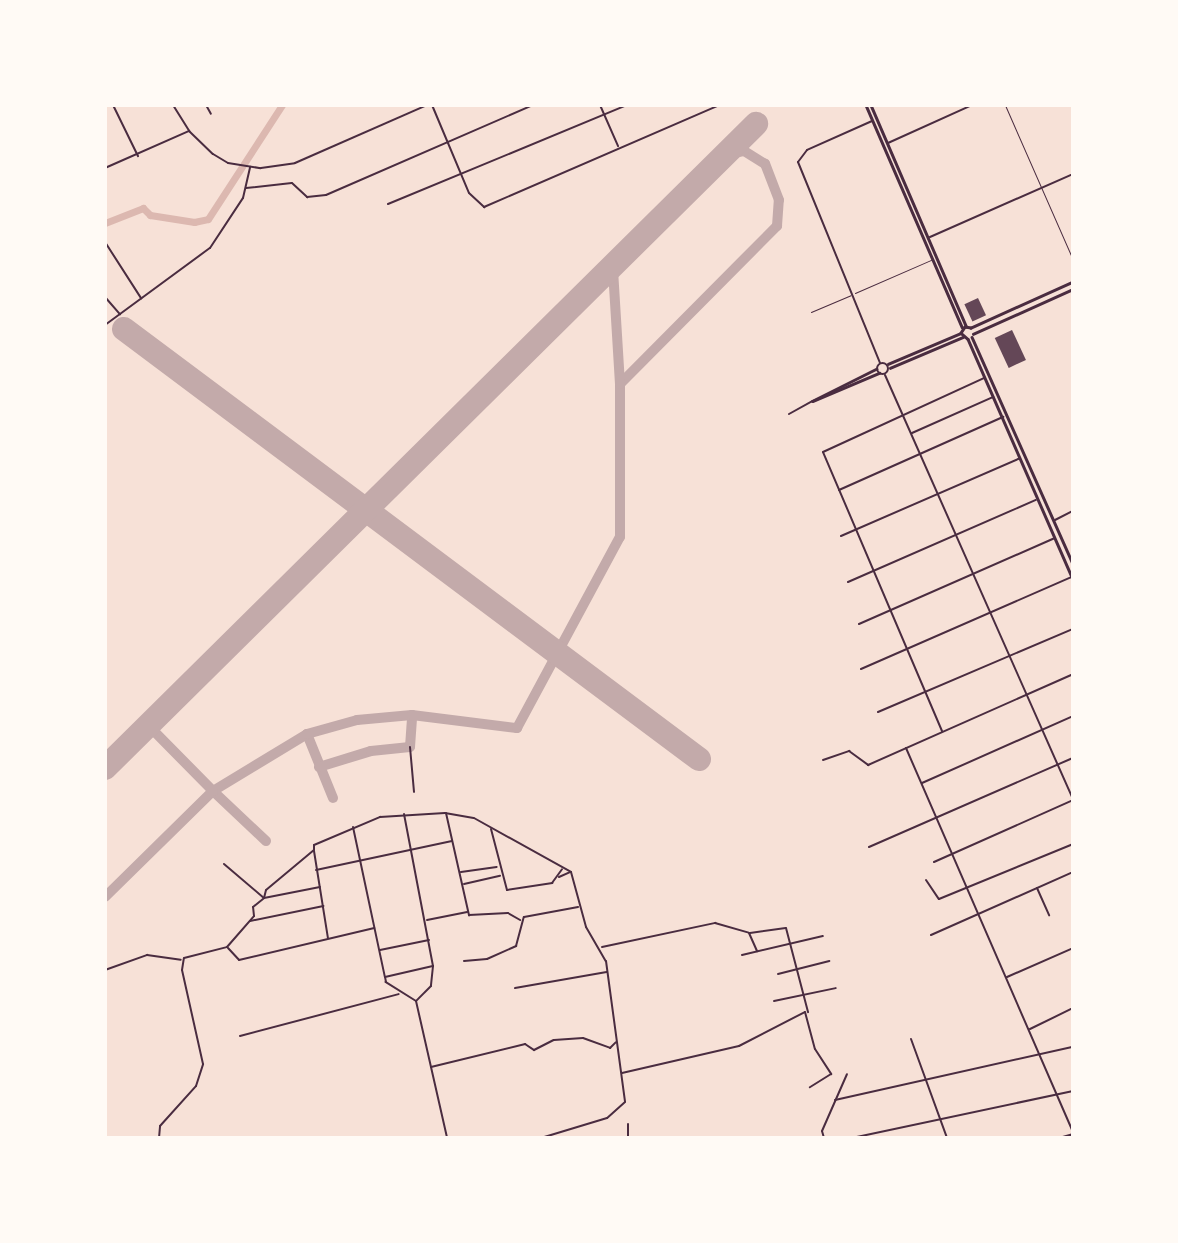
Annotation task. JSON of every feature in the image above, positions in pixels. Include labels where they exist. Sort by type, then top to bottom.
[{"type":"main road","points":[[866,105],[963,329]]},
{"type":"main road","points":[[871,105],[929,237],[963,329],[963,337]]},
{"type":"main road","points":[[813,401],[813,397],[878,371],[885,374],[889,366],[963,329],[971,328],[1073,282]]},
{"type":"main road","points":[[878,371],[880,363],[889,366],[971,336],[1073,289]]},
{"type":"main road","points":[[971,328],[971,336],[993,397],[1072,578]]},
{"type":"main road","points":[[971,336],[1073,564]]},
{"type":"main road","points":[[1059,1138],[1073,1134]]},
{"type":"street","points":[[113,105],[138,156]]},
{"type":"street","points":[[173,105],[188,131],[213,154],[240,166],[249,167],[295,163],[427,105]]},
{"type":"street","points":[[206,105],[211,114]]},
{"type":"street","points":[[439,105],[433,106],[447,141],[462,176],[480,206],[489,206],[720,105]]},
{"type":"street","points":[[246,188],[292,183],[307,197],[326,195],[533,105]]},
{"type":"street","points":[[600,105],[619,148]]},
{"type":"street","points":[[388,204],[462,176],[627,105]]},
{"type":"street","points":[[888,143],[972,105]]},
{"type":"street","points":[[873,121],[807,150],[798,162],[880,363]]},
{"type":"street","points":[[105,161],[106,168],[138,156],[188,131]]},
{"type":"street","points":[[105,325],[210,248],[246,188],[249,167]]},
{"type":"street","points":[[929,237],[1073,174]]},
{"type":"street","points":[[105,242],[141,299]]},
{"type":"street","points":[[105,297],[120,314]]},
{"type":"street","points":[[885,374],[1073,800],[934,862]]},
{"type":"street","points":[[942,731],[824,457],[826,448],[985,377]]},
{"type":"street","points":[[911,433],[993,397]]},
{"type":"street","points":[[789,415],[813,401]]},
{"type":"street","points":[[838,491],[1003,417]]},
{"type":"street","points":[[841,536],[1020,458]]},
{"type":"street","points":[[848,582],[956,532],[1038,499]]},
{"type":"street","points":[[1054,520],[1073,511]]},
{"type":"street","points":[[859,624],[1056,538]]},
{"type":"street","points":[[861,669],[1072,578]]},
{"type":"street","points":[[878,712],[1073,629]]},
{"type":"street","points":[[823,760],[849,751],[864,766],[1073,674]]},
{"type":"street","points":[[921,783],[1073,716]]},
{"type":"street","points":[[410,747],[414,792]]},
{"type":"street","points":[[906,748],[1073,1134]]},
{"type":"street","points":[[869,847],[1073,758]]},
{"type":"street","points":[[404,813],[409,850],[427,920],[433,965],[431,986],[416,1001]]},
{"type":"street","points":[[328,938],[314,845],[353,826],[404,813],[445,813],[474,818],[570,872],[586,927],[601,947],[608,972],[625,1102],[607,1118],[570,1132],[541,1138]]},
{"type":"street","points":[[445,813],[454,841],[468,911],[472,917],[508,914],[520,920],[579,907]]},
{"type":"street","points":[[353,826],[385,977],[399,994],[416,1001]]},
{"type":"street","points":[[491,828],[498,866],[512,892],[570,872]]},
{"type":"street","points":[[316,870],[454,841]]},
{"type":"street","points":[[926,880],[935,898],[944,898],[1073,844]]},
{"type":"street","points":[[264,898],[265,890],[314,850]]},
{"type":"street","points":[[224,864],[264,898]]},
{"type":"street","points":[[460,873],[498,866]]},
{"type":"street","points":[[558,878],[562,867]]},
{"type":"street","points":[[931,935],[1073,872]]},
{"type":"street","points":[[462,885],[501,875]]},
{"type":"street","points":[[105,970],[147,955],[183,961],[227,947],[244,923],[254,916],[253,907],[264,898],[320,887]]},
{"type":"street","points":[[1037,887],[1049,915]]},
{"type":"street","points":[[244,923],[324,906]]},
{"type":"street","points":[[427,920],[468,911]]},
{"type":"street","points":[[464,961],[487,959],[516,946],[520,920]]},
{"type":"street","points":[[601,947],[715,923],[749,933],[785,927],[804,993],[815,1049],[831,1074],[810,1087]]},
{"type":"street","points":[[227,947],[239,960],[374,928]]},
{"type":"street","points":[[749,933],[757,951]]},
{"type":"street","points":[[742,955],[822,936]]},
{"type":"street","points":[[379,950],[429,940]]},
{"type":"street","points":[[1006,978],[1073,948]]},
{"type":"street","points":[[159,1138],[160,1126],[196,1086],[204,1064],[183,961]]},
{"type":"street","points":[[778,974],[829,961]]},
{"type":"street","points":[[385,977],[433,965]]},
{"type":"street","points":[[515,988],[608,972]]},
{"type":"street","points":[[774,1000],[836,988]]},
{"type":"street","points":[[240,1036],[399,994]]},
{"type":"street","points":[[416,1001],[447,1138]]},
{"type":"street","points":[[1028,1030],[1073,1008]]},
{"type":"street","points":[[621,1073],[739,1046],[805,1012],[809,1021]]},
{"type":"street","points":[[431,1067],[525,1044],[534,1050],[554,1040],[583,1038],[610,1048],[617,1041]]},
{"type":"street","points":[[911,1039],[947,1138]]},
{"type":"street","points":[[835,1100],[1073,1047]]},
{"type":"street","points":[[824,1138],[822,1130],[847,1074]]},
{"type":"street","points":[[852,1138],[1073,1091]]},
{"type":"street","points":[[628,1124],[628,1138]]},
{"type":"street","points":[[570,1132],[570,1138]]},
{"type":"lane","points":[[1005,105],[1073,260]]},
{"type":"lane","points":[[811,312],[934,259]]},
{"type":"building","points":[[978,298],[986,315],[972,322],[964,304]]},
{"type":"building","points":[[1012,330],[1026,360],[1009,368],[995,338]]},
{"type":"waterway","points":[[105,223],[143,208],[150,215],[194,222],[208,219],[282,105]]},
{"type":"taxiway","points":[[620,384],[777,226],[779,200],[765,164],[744,151],[723,156]]},
{"type":"taxiway","points":[[266,841],[213,791],[307,734],[357,720],[412,715],[517,728],[620,537],[620,384],[613,270]]},
{"type":"taxiway","points":[[319,767],[371,751],[410,747],[412,715]]},
{"type":"taxiway","points":[[105,897],[213,791],[148,725]]},
{"type":"taxiway","points":[[307,734],[333,798]]},
{"type":"runway","points":[[105,768],[756,124]]},
{"type":"runway","points":[[124,329],[699,759]]}]
